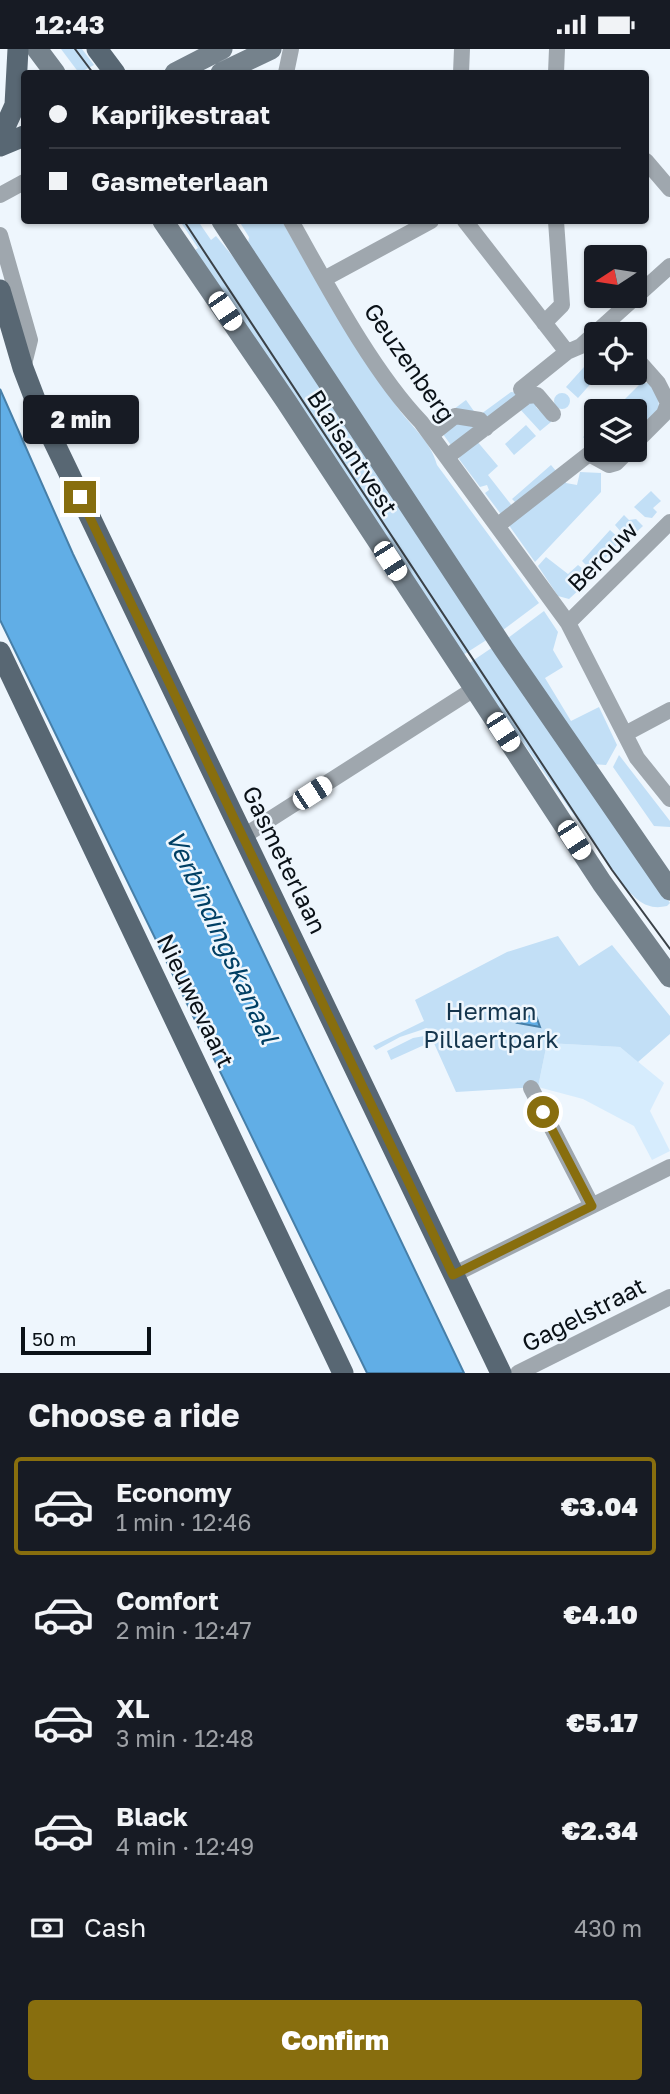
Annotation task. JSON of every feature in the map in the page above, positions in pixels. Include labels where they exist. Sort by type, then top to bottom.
[{"type":"main road","points":[[0,138],[15,105],[18,49]]},
{"type":"main road","points":[[37,49],[53,70]]},
{"type":"main road","points":[[97,49],[113,70]]},
{"type":"main road","points":[[181,70],[222,49]]},
{"type":"main road","points":[[229,70],[271,49]]},
{"type":"main road","points":[[0,146],[21,137]]},
{"type":"main road","name":"Blaisantvest","points":[[165,224],[286,401],[474,689],[670,977]]},
{"type":"main road","name":"Blaisantvest","points":[[224,224],[504,649],[670,890]]},
{"type":"main road","name":"Gasmeterlaan","points":[[0,290],[23,368],[57,448],[501,1373]]},
{"type":"main road","name":"Nieuwevaart","points":[[0,652],[343,1373]]},
{"type":"street","points":[[287,70],[291,49]]},
{"type":"street","points":[[461,70],[462,49]]},
{"type":"street","points":[[557,49],[560,70]]},
{"type":"street","points":[[649,164],[670,189]]},
{"type":"street","points":[[0,195],[21,184]]},
{"type":"street","name":"Geuzenberg","points":[[293,224],[324,279],[402,402],[431,435],[568,623],[637,758],[670,799]]},
{"type":"street","points":[[324,279],[425,224]]},
{"type":"street","points":[[467,224],[568,352]]},
{"type":"street","points":[[544,323],[562,305],[556,224]]},
{"type":"street","points":[[0,235],[30,340],[23,368]]},
{"type":"street","points":[[617,322],[670,266]]},
{"type":"street","points":[[447,457],[486,428],[523,388],[568,352],[584,344]]},
{"type":"street","points":[[647,371],[658,383],[668,403],[664,414],[647,431]]},
{"type":"street","points":[[523,388],[537,395],[553,414]]},
{"type":"street","points":[[431,435],[454,416],[480,420],[486,428]]},
{"type":"street","points":[[497,526],[584,458]]},
{"type":"street","name":"Berouw","points":[[568,623],[670,522]]},
{"type":"street","points":[[244,837],[474,689]]},
{"type":"street","points":[[625,734],[670,711]]},
{"type":"street","points":[[531,1088],[592,1206]]},
{"type":"street","points":[[453,1275],[670,1167]]},
{"type":"street","name":"Gagelstraat","points":[[518,1373],[670,1297]]},
{"type":"shaded area","points":[[547,1043],[620,1047],[664,1083],[650,1111],[670,1151],[652,1160],[634,1126],[583,1099],[538,1087]]},
{"type":"green space","points":[[61,49],[82,49],[94,65],[85,70],[77,70]]},
{"type":"green space","points":[[182,224],[200,224],[211,240],[216,236],[258,287],[488,639],[463,655],[195,250],[198,248]]},
{"type":"green space","points":[[241,224],[284,224],[336,314],[380,382],[429,447],[437,465],[539,603],[503,630],[248,244],[249,237]]},
{"type":"green space","points":[[584,367],[584,385],[590,385],[578,398],[566,387]]},
{"type":"green space","points":[[651,383],[658,391],[659,411],[647,424],[647,399],[625,399],[639,385]]},
{"type":"green space","points":[[511,392],[519,393],[486,424],[434,424],[466,400],[476,414],[481,414]]},
{"type":"green space","points":[[559,393],[565,393],[570,401],[568,407],[559,409],[554,404],[554,398]]},
{"type":"green space","points":[[531,398],[540,404],[536,407],[539,410],[541,408],[551,416],[551,422],[540,431],[519,408]]},
{"type":"green space","points":[[451,422],[479,423],[453,448],[440,430]]},
{"type":"green space","points":[[526,425],[536,436],[514,455],[505,444]]},
{"type":"green space","points":[[476,440],[498,466],[488,475],[513,507],[503,517],[485,493],[489,490],[487,485],[480,487],[459,459]]},
{"type":"green space","points":[[551,465],[556,471],[518,505],[512,499]]},
{"type":"green space","points":[[580,472],[601,473],[601,492],[535,562],[508,524],[565,478],[566,483],[577,485]]},
{"type":"green space","points":[[651,491],[661,501],[653,508],[657,512],[652,518],[645,517],[634,507]]},
{"type":"green space","points":[[624,515],[629,520],[636,519],[643,526],[628,540],[615,525]]},
{"type":"green space","points":[[610,530],[621,540],[593,572],[582,561]]},
{"type":"green space","points":[[546,557],[568,574],[578,565],[593,577],[569,599],[558,596],[538,566]]},
{"type":"green space","points":[[544,611],[558,632],[553,650],[563,667],[545,678],[571,721],[599,707],[617,745],[606,765],[592,764],[508,638]]},
{"type":"green space","points":[[493,647],[670,903],[667,906],[647,905],[623,885],[468,664]]},
{"type":"green space","points":[[619,755],[670,821],[670,827],[654,826],[613,767]]},
{"type":"green space","name":"Herman Pillaertpark","points":[[558,936],[579,966],[612,945],[670,1016],[670,1034],[638,1062],[620,1047],[547,1043],[538,1087],[456,1092],[433,1041],[391,1060],[387,1051],[413,1038],[430,1035],[427,1028],[400,1037],[376,1050],[373,1046],[424,1021],[415,1000],[507,952]]},
{"type":"water","name":"Verbindingskanaal","points":[[0,389],[73,554],[464,1373],[367,1373],[0,620]]},
{"type":"water","points":[[535,1013],[540,1027],[518,1023]]},
{"type":"tram line","points":[[75,49],[91,70]]},
{"type":"tram line","points":[[186,224],[612,870],[670,949]]},
{"type":"route","points":[[80,497],[453,1275],[592,1206],[543,1112]]}]
